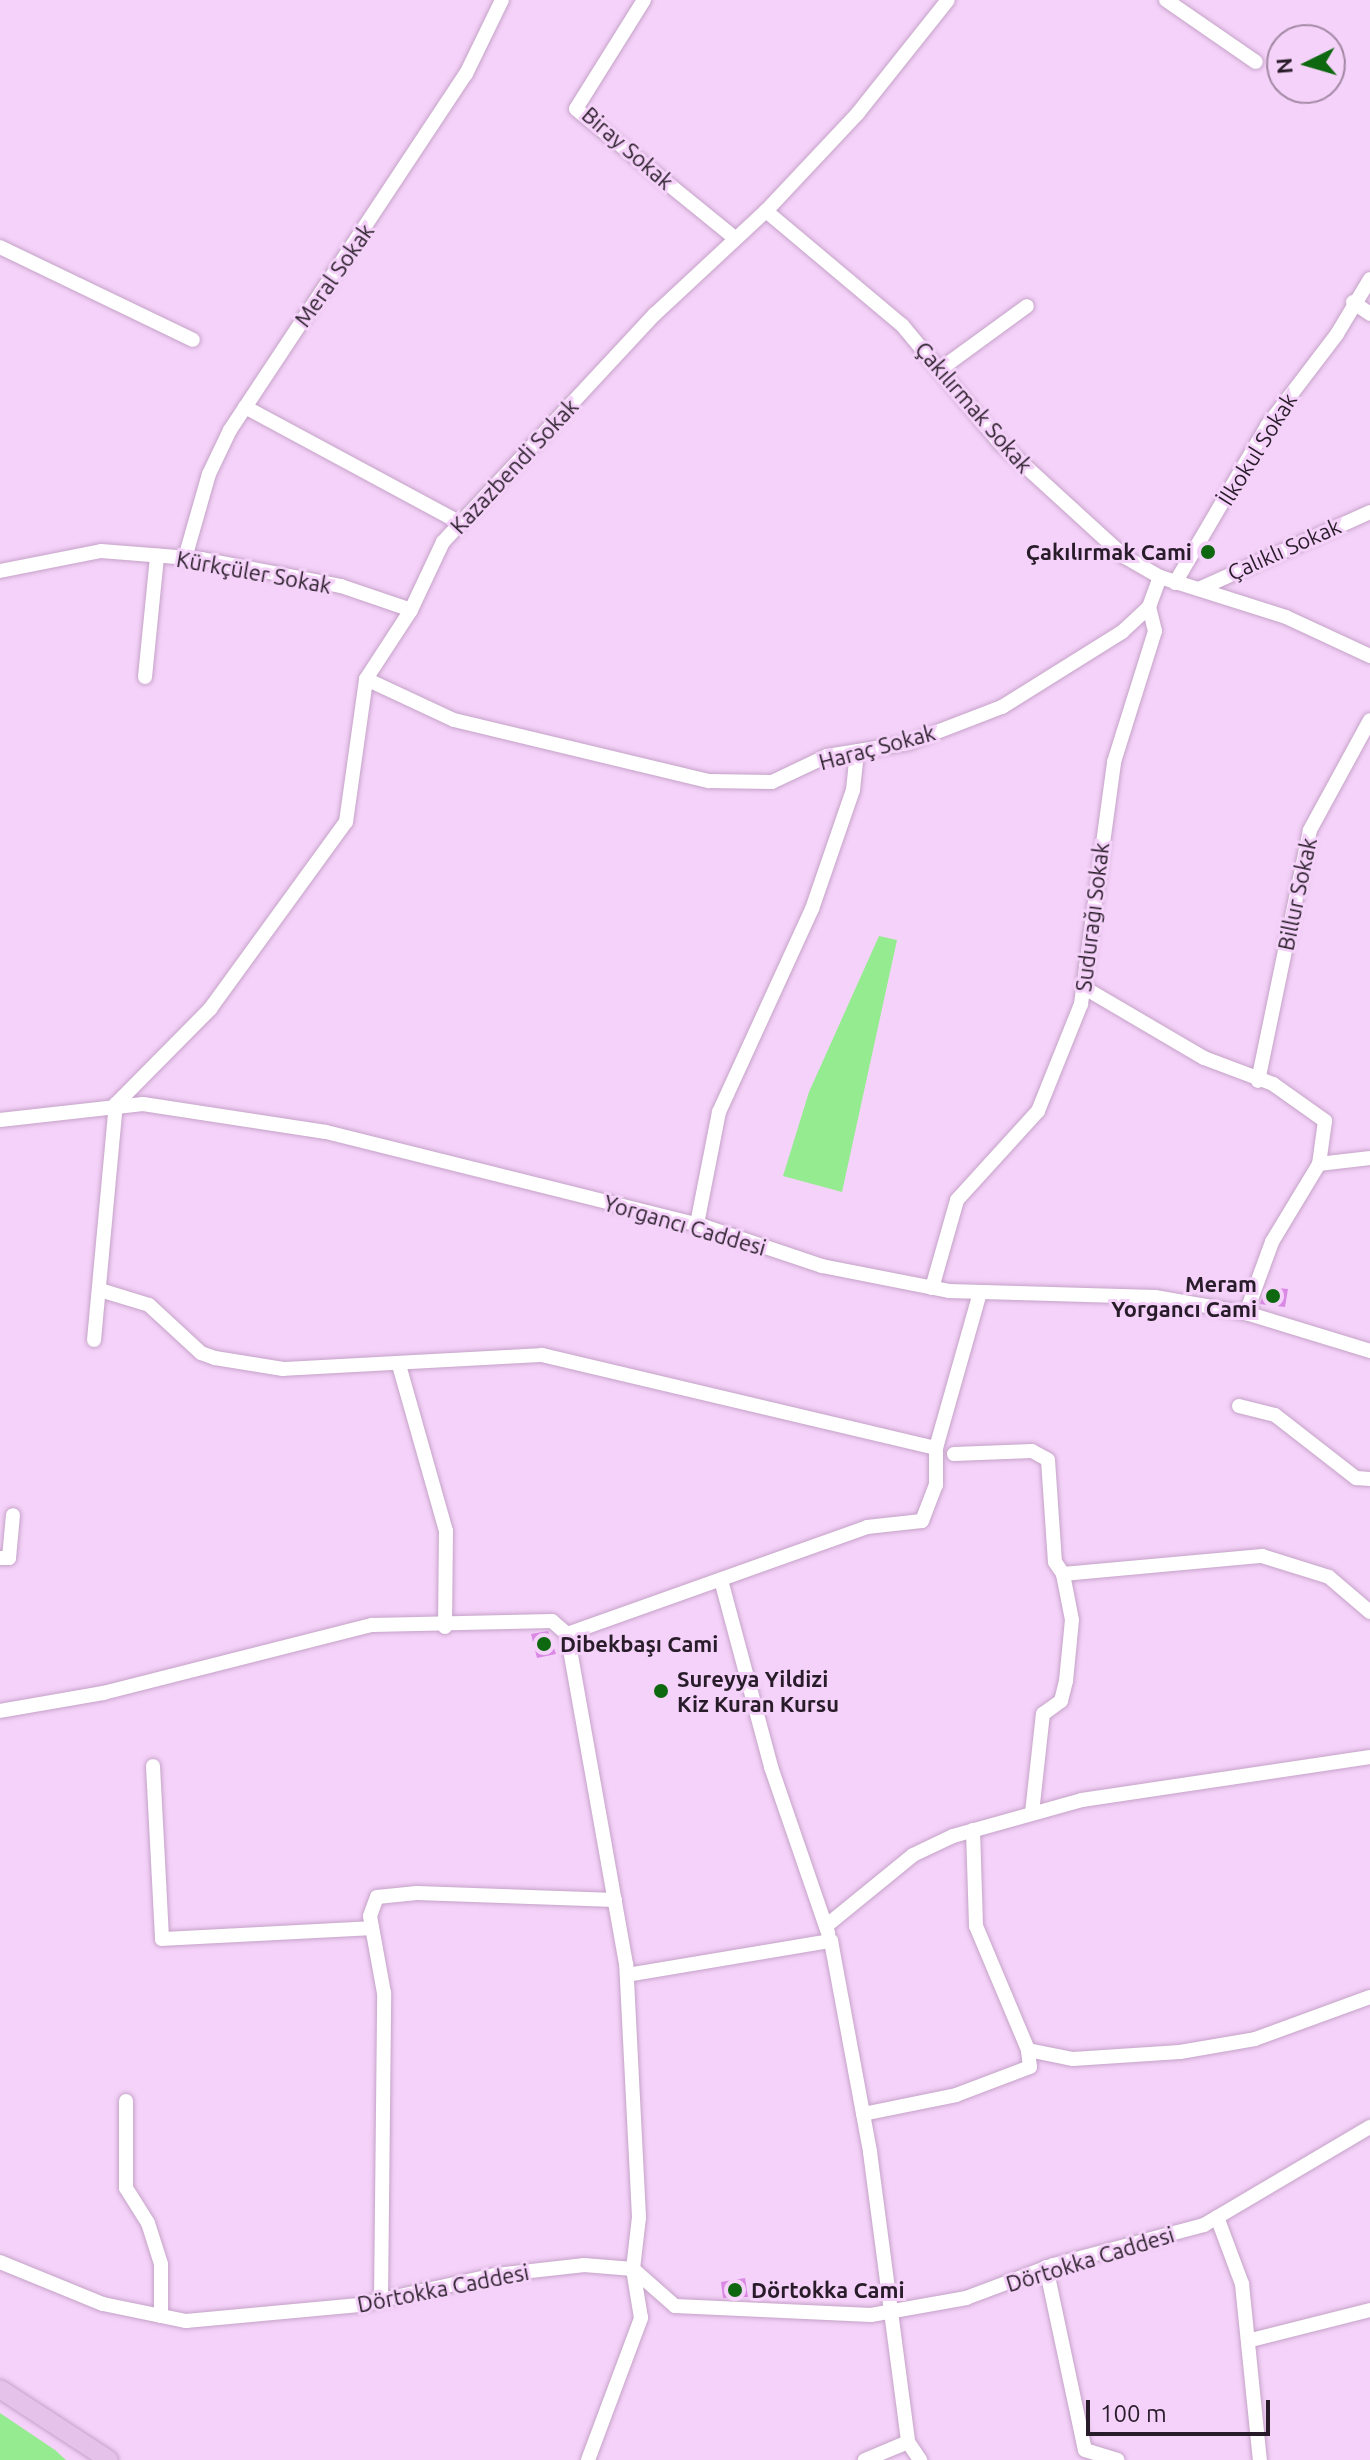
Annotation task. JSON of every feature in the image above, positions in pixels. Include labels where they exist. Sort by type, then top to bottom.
[{"type":"main road","points":[[0,2389],[109,2460]]},
{"type":"main road","points":[[0,2396],[94,2460]]},
{"type":"street","name":"Meral Sokak","points":[[185,558],[209,474],[245,407],[466,74],[502,0]]},
{"type":"street","name":"Biray Sokak","points":[[644,0],[576,109],[735,238]]},
{"type":"street","points":[[1166,0],[1256,62]]},
{"type":"street","name":"Kazazbendi Sokak","points":[[116,1104],[210,1009],[346,822],[366,679],[411,610],[459,522],[735,238],[766,211],[858,113],[941,3]]},
{"type":"street","name":"Çakılırmak Sokak","points":[[766,211],[902,325],[942,368],[1000,443],[1062,505],[1125,557],[1160,577],[1286,617],[1370,656]]},
{"type":"street","points":[[0,247],[193,340]]},
{"type":"street","name":"İlkokul Sokak","points":[[1175,583],[1267,426],[1337,334],[1353,302],[1370,279]]},
{"type":"street","points":[[1353,302],[1370,314]]},
{"type":"street","points":[[942,368],[1027,306]]},
{"type":"street","points":[[245,407],[459,522]]},
{"type":"street","name":"Çalıklı Sokak","points":[[1199,589],[1370,512]]},
{"type":"street","name":"Kürkçüler Sokak","points":[[0,571],[101,551],[185,558],[341,586],[411,610]]},
{"type":"street","points":[[145,677],[157,556]]},
{"type":"street","name":"Haraç Sokak","points":[[366,679],[454,720],[709,781],[772,782],[827,756],[908,743],[1002,707],[1122,632],[1149,607],[1160,577]]},
{"type":"street","name":"Sudurağı Sokak","points":[[932,1288],[957,1200],[1038,1111],[1083,987],[1114,762],[1155,631],[1149,607]]},
{"type":"street","name":"Billur Sokak","points":[[1258,1081],[1310,830],[1370,720]]},
{"type":"street","points":[[697,1224],[719,1112],[812,909],[853,790],[857,751]]},
{"type":"street","points":[[1083,987],[1204,1058],[1258,1081],[1273,1084],[1325,1121],[1319,1164],[1272,1242],[1246,1313]]},
{"type":"street","points":[[94,1340],[116,1104]]},
{"type":"street","name":"Yorgancı Caddesi","points":[[0,1120],[116,1104],[326,1132],[697,1224],[822,1266],[932,1288],[980,1293],[1155,1297],[1246,1313],[1370,1351]]},
{"type":"street","points":[[1319,1164],[1370,1158]]},
{"type":"street","points":[[100,1290],[149,1305],[201,1353],[215,1358],[283,1369],[399,1365],[413,1358],[542,1355],[936,1448]]},
{"type":"street","points":[[567,1634],[867,1527],[922,1521],[936,1485],[936,1448],[980,1293]]},
{"type":"street","points":[[399,1365],[446,1531],[445,1627]]},
{"type":"street","points":[[1239,1406],[1275,1415],[1356,1478],[1370,1479]]},
{"type":"street","points":[[954,1454],[1032,1451],[1048,1460],[1055,1562],[1063,1574],[1072,1620],[1061,1701],[1043,1714],[1032,1813]]},
{"type":"street","points":[[0,1558],[9,1558],[13,1515]]},
{"type":"street","points":[[1063,1574],[1262,1556],[1329,1577],[1370,1612]]},
{"type":"street","points":[[721,1580],[771,1767],[831,1941],[863,2114],[894,2312],[908,2442],[920,2460]]},
{"type":"street","points":[[0,1711],[103,1693],[372,1625],[445,1627],[552,1621],[567,1634],[627,1975],[639,2217],[633,2269],[641,2318],[588,2460]]},
{"type":"street","points":[[826,1926],[913,1855],[973,1830],[1082,1800],[1370,1757]]},
{"type":"street","points":[[153,1766],[162,1939],[372,1928]]},
{"type":"street","points":[[863,2114],[956,2095],[1030,2067],[1028,2050],[976,1926],[973,1830]]},
{"type":"street","points":[[381,2300],[384,1993],[372,1928],[377,1897],[615,1900]]},
{"type":"street","points":[[627,1975],[831,1941]]},
{"type":"street","points":[[1028,2050],[1073,2059],[1180,2052],[1255,2039],[1370,1997]]},
{"type":"street","points":[[126,2101],[126,2188],[148,2223],[161,2264],[161,2316]]},
{"type":"street","name":"Dörtokka Caddesi","points":[[0,2262],[103,2304],[186,2321],[381,2300],[495,2275],[584,2265],[633,2269],[675,2306],[735,2313],[894,2312],[966,2298],[1046,2267],[1217,2217],[1370,2127]]},
{"type":"street","points":[[1217,2217],[1242,2284],[1251,2340],[1260,2460]]},
{"type":"street","points":[[1046,2267],[1085,2450],[1118,2460]]},
{"type":"street","points":[[1251,2340],[1370,2310]]},
{"type":"street","points":[[865,2460],[908,2442]]},
{"type":"green space","points":[[879,936],[897,940],[842,1192],[783,1176],[809,1092]]},
{"type":"green space","points":[[0,2413],[55,2450],[66,2460],[0,2460]]},
{"type":"building","name":"Meram Yorgancı Cami","points":[[1266,1287],[1288,1289],[1285,1307],[1260,1304]]},
{"type":"building","name":"Dibekbaşı Cami","points":[[548,1631],[556,1654],[537,1658],[531,1634]]},
{"type":"building","name":"Dörtokka Cami","points":[[745,2278],[748,2297],[723,2298],[721,2282]]},
{"type":"place","name":"Çakılırmak Cami","points":[[1208,552]]},
{"type":"place","name":"Meram Yorgancı Cami","points":[[1273,1296]]},
{"type":"place","name":"Dibekbaşı Cami","points":[[544,1644]]},
{"type":"place","name":"Sureyya Yildizi Kiz Kuran Kursu","points":[[661,1691]]},
{"type":"place","name":"Dörtokka Cami","points":[[735,2290]]}]
